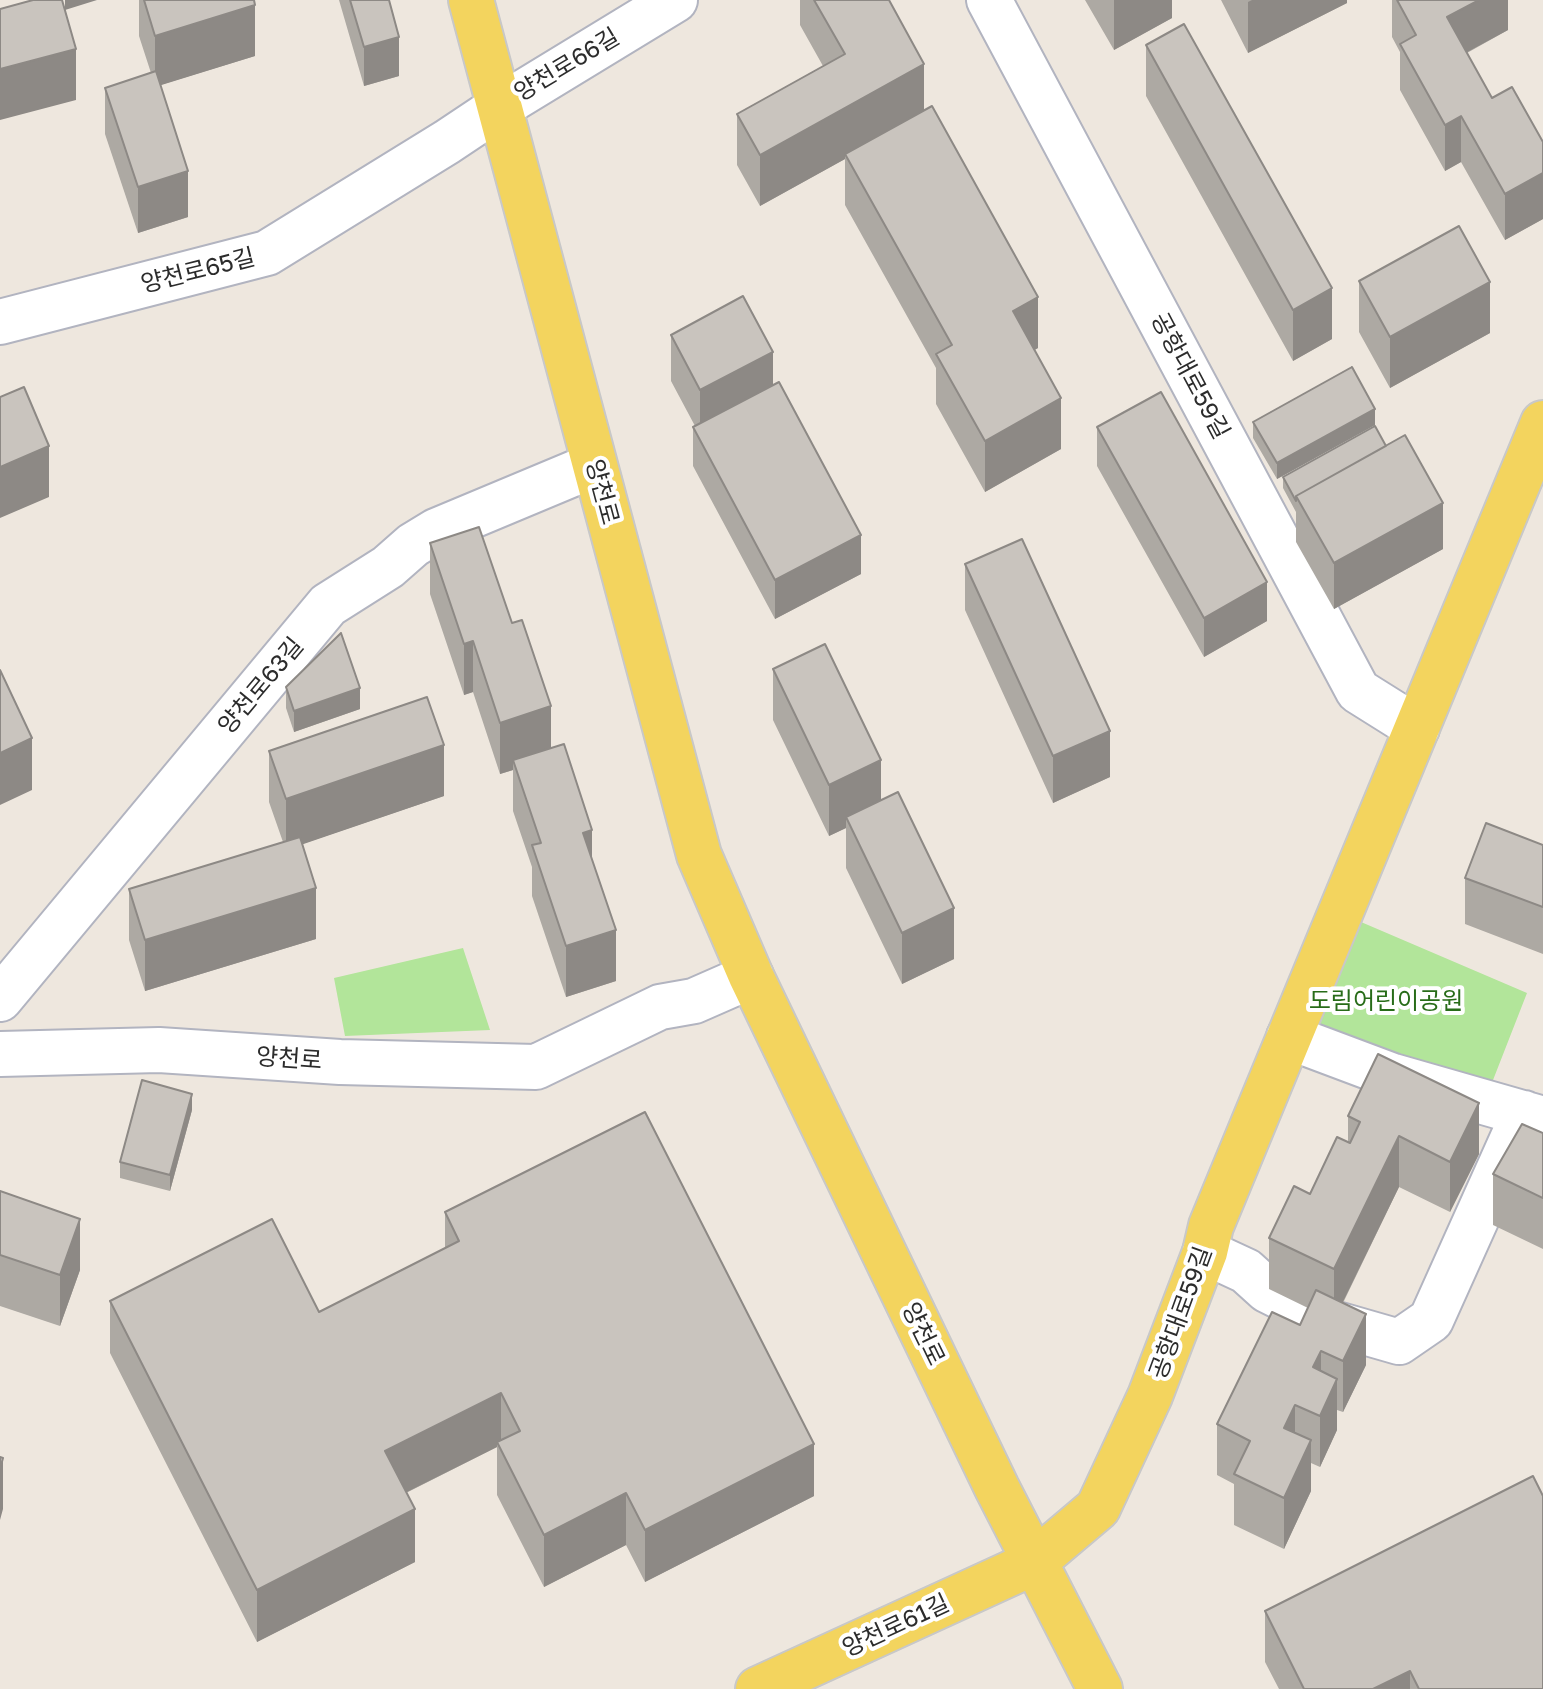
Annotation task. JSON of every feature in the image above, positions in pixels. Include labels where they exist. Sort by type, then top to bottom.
[{"type":"main road","name":"양천로","points":[[471,0],[699,855],[751,976],[1033,1563],[1100,1689]]},
{"type":"main road","name":"공항대로59길","points":[[1033,1563],[1098,1508],[1150,1396],[1205,1252],[1211,1226],[1543,423]]},
{"type":"main road","name":"양천로61길","points":[[758,1689],[1033,1563]]},
{"type":"street","name":"양천로66길","points":[[501,106],[675,0]]},
{"type":"street","name":"공항대로59길","points":[[989,0],[1358,691],[1417,728]]},
{"type":"street","name":"양천로65길","points":[[0,322],[267,253],[501,106]]},
{"type":"street","name":"양천로63길","points":[[0,999],[328,605],[388,567],[413,545],[436,531],[594,465]]},
{"type":"street","name":"양천로","points":[[0,1054],[159,1050],[340,1062],[536,1067],[660,1007],[694,1001],[751,976]]},
{"type":"street","points":[[1205,1252],[1246,1271],[1267,1290],[1333,1323],[1399,1342],[1431,1320],[1533,1116],[1393,1076],[1289,1037]]},
{"type":"green space","name":"도림어린이공원","points":[[1347,916],[1527,993],[1486,1098],[1298,1036]]},
{"type":"green space","points":[[463,948],[490,1030],[345,1036],[334,978]]},
{"type":"building","points":[[33,0],[62,0],[76,49],[0,69],[0,9]]},
{"type":"building","points":[[144,0],[254,0],[255,5],[155,36]]},
{"type":"building","points":[[350,0],[389,0],[399,37],[364,47]]},
{"type":"building","points":[[814,0],[889,0],[924,64],[760,155],[737,114],[845,54]]},
{"type":"building","points":[[1397,0],[1479,0],[1447,17],[1492,98],[1512,87],[1543,142],[1543,173],[1505,194],[1461,116],[1445,125],[1400,44],[1416,35]]},
{"type":"building","points":[[1184,24],[1332,288],[1293,310],[1146,45]]},
{"type":"building","points":[[156,71],[188,171],[138,187],[105,88]]},
{"type":"building","points":[[932,106],[1038,297],[1013,311],[1061,398],[985,441],[936,354],[952,345],[845,154]]},
{"type":"building","points":[[1459,226],[1490,282],[1390,337],[1359,281]]},
{"type":"building","points":[[743,296],[773,352],[700,390],[671,335]]},
{"type":"building","points":[[1352,367],[1375,409],[1277,463],[1253,422]]},
{"type":"building","points":[[779,382],[861,535],[775,580],[693,427]]},
{"type":"building","points":[[24,387],[49,446],[0,467],[0,397]]},
{"type":"building","points":[[1161,392],[1267,582],[1204,618],[1097,427]]},
{"type":"building","points":[[1375,426],[1386,446],[1296,496],[1296,501],[1283,477]]},
{"type":"building","points":[[1405,435],[1443,503],[1334,563],[1296,496]]},
{"type":"building","points":[[479,527],[512,623],[522,620],[551,706],[500,723],[473,641],[464,644],[430,543]]},
{"type":"building","points":[[1022,539],[1110,731],[1053,756],[965,564]]},
{"type":"building","points":[[341,633],[360,688],[294,711],[286,687]]},
{"type":"building","points":[[825,644],[881,760],[829,785],[773,669]]},
{"type":"building","points":[[0,670],[32,738],[0,753]]},
{"type":"building","points":[[427,697],[444,745],[286,799],[269,751]]},
{"type":"building","points":[[564,744],[592,830],[583,833],[616,930],[566,946],[532,845],[541,843],[513,760]]},
{"type":"building","points":[[898,792],[954,908],[902,933],[846,817]]},
{"type":"building","points":[[1486,823],[1543,845],[1543,907],[1465,878]]},
{"type":"building","points":[[300,837],[316,888],[145,940],[129,889]]},
{"type":"building","points":[[1378,1054],[1479,1103],[1450,1162],[1399,1136],[1334,1269],[1269,1238],[1294,1186],[1310,1194],[1337,1137],[1350,1143],[1360,1122],[1348,1116]]},
{"type":"building","points":[[142,1080],[192,1094],[170,1175],[120,1162]]},
{"type":"building","points":[[645,1112],[814,1444],[645,1530],[626,1493],[544,1535],[497,1442],[520,1431],[501,1393],[385,1451],[415,1509],[257,1590],[110,1301],[272,1219],[319,1312],[459,1241],[445,1212]]},
{"type":"building","points":[[1522,1124],[1543,1133],[1543,1198],[1493,1174]]},
{"type":"building","points":[[0,1191],[80,1219],[60,1275],[0,1255]]},
{"type":"building","points":[[1316,1290],[1366,1314],[1343,1361],[1321,1351],[1313,1367],[1337,1379],[1320,1416],[1295,1405],[1284,1428],[1311,1440],[1284,1498],[1234,1474],[1250,1441],[1217,1424],[1272,1312],[1300,1325]]},
{"type":"building","points":[[1533,1476],[1543,1496],[1543,1689],[1419,1689],[1410,1671],[1373,1689],[1304,1689],[1265,1611]]}]
